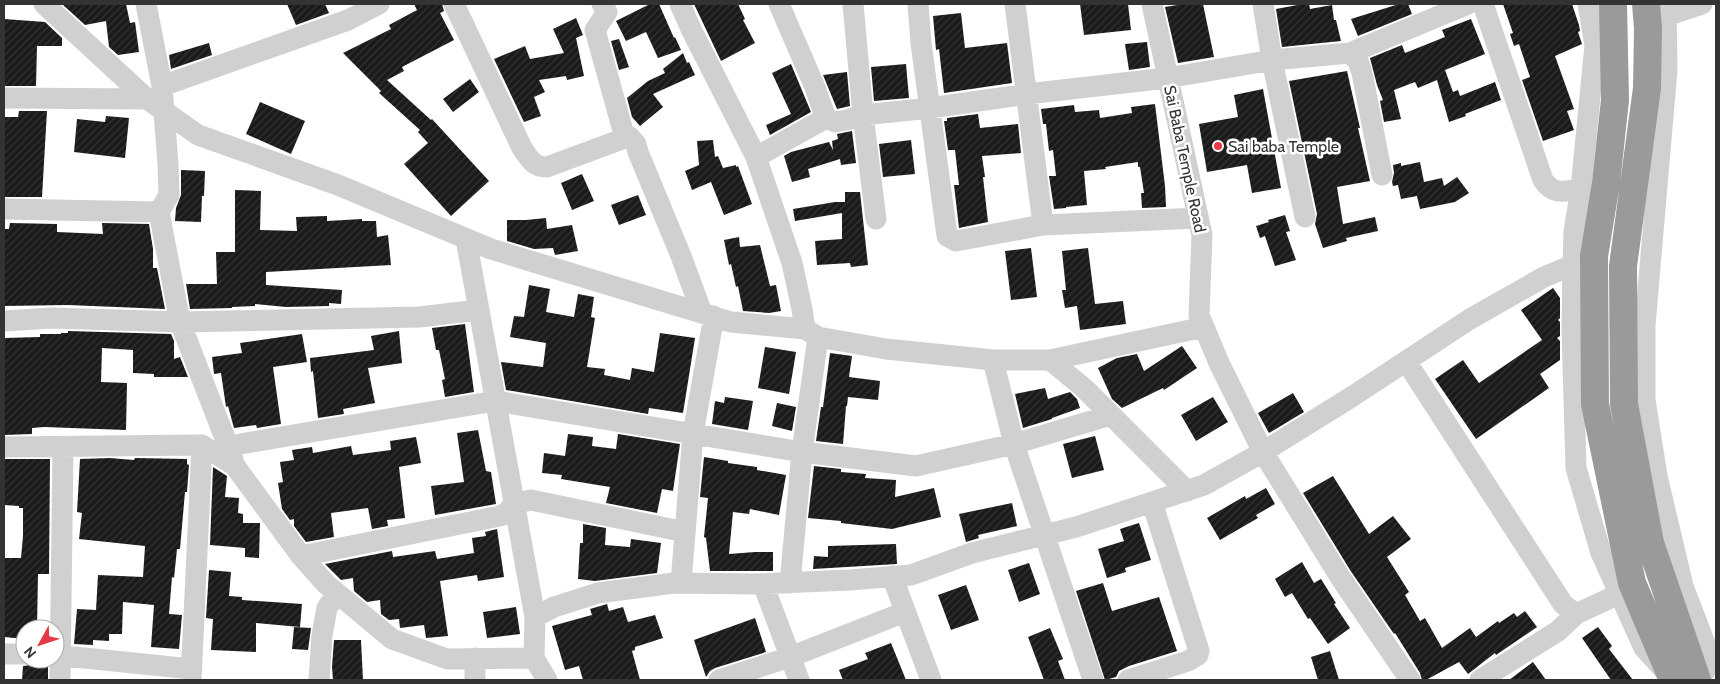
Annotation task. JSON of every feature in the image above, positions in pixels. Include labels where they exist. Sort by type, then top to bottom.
[{"type":"highway","points":[[1613,4],[1616,100],[1606,183],[1594,256],[1595,404],[1632,520],[1650,543],[1698,680]]},
{"type":"highway","points":[[1660,8],[1648,28],[1648,88],[1622,266],[1624,404],[1632,520],[1632,583],[1672,679]]},
{"type":"street","points":[[44,4],[154,92],[164,110],[198,135],[338,185],[491,249],[731,322],[812,333],[886,349],[993,360],[1050,360],[1204,327]]},
{"type":"street","points":[[146,4],[154,92]]},
{"type":"street","points":[[4,98],[154,92],[344,12],[379,4]]},
{"type":"street","points":[[454,4],[522,148],[532,162],[540,168],[547,167],[630,137],[636,144],[681,256],[708,315],[693,434],[681,584]]},
{"type":"street","points":[[602,4],[607,12],[595,30],[625,138]]},
{"type":"street","points":[[680,4],[756,157],[792,262],[802,309],[812,333],[790,583]]},
{"type":"street","points":[[779,4],[826,118],[835,122],[863,115],[1167,78],[1272,60],[1350,53],[1442,13],[1468,4]]},
{"type":"street","points":[[853,4],[863,115],[876,219]]},
{"type":"street","points":[[918,4],[921,42],[947,236],[956,241],[1043,225],[1198,218]]},
{"type":"street","points":[[1015,4],[1043,225]]},
{"type":"street","name":"Sai Baba Temple Road","points":[[1152,4],[1202,235],[1199,315],[1219,363],[1263,452],[1340,577],[1410,680]]},
{"type":"street","points":[[1262,4],[1305,217]]},
{"type":"street","points":[[1483,4],[1543,180],[1549,188],[1558,192],[1581,189]]},
{"type":"street","points":[[1588,4],[1594,45],[1572,265],[1576,468],[1601,553],[1619,594],[1644,648],[1672,679]]},
{"type":"street","points":[[1698,680],[1709,664],[1709,654],[1683,586],[1657,476],[1645,400],[1645,325],[1667,70],[1660,8],[1702,4]]},
{"type":"street","points":[[1350,53],[1358,61],[1362,73],[1382,175]]},
{"type":"street","points":[[164,110],[169,195],[159,212],[180,322],[236,466],[301,556],[326,584],[392,639],[447,659],[534,658]]},
{"type":"street","points":[[756,157],[826,118]]},
{"type":"street","points":[[4,209],[159,212]]},
{"type":"street","points":[[466,239],[534,617],[534,658],[547,680]]},
{"type":"street","points":[[534,617],[554,607],[598,593],[681,584],[790,583],[912,575],[972,554],[1076,527],[1187,491],[1204,485],[1263,452],[1470,319],[1544,276],[1572,265]]},
{"type":"street","points":[[4,321],[52,318],[180,322],[419,317],[479,310]]},
{"type":"street","points":[[993,360],[1014,444],[1092,680]]},
{"type":"street","points":[[1050,360],[1084,388],[1187,491]]},
{"type":"street","points":[[1406,361],[1563,604],[1576,614]]},
{"type":"street","points":[[228,446],[495,400],[802,452],[916,466],[1014,444],[1111,414]]},
{"type":"street","points":[[4,447],[202,445],[236,466]]},
{"type":"street","points":[[65,656],[192,674],[202,445]]},
{"type":"street","points":[[59,619],[63,447]]},
{"type":"street","points":[[301,556],[500,516],[508,512],[513,504],[531,500],[685,532]]},
{"type":"street","points":[[1128,680],[1188,662],[1198,655],[1199,651],[1152,502]]},
{"type":"street","points":[[892,576],[931,680]]},
{"type":"street","points":[[763,584],[799,680]]},
{"type":"street","points":[[319,680],[322,635],[327,608],[337,592]]},
{"type":"street","points":[[1480,680],[1558,631],[1576,614],[1619,594]]},
{"type":"street","points":[[719,680],[790,657],[905,612]]},
{"type":"street","points":[[475,658],[475,680]]},
{"type":"building","points":[[62,4],[126,4],[130,23],[135,22],[139,52],[118,55],[109,47],[106,21],[85,25]]},
{"type":"building","points":[[287,4],[325,4],[329,13],[296,25]]},
{"type":"building","points":[[414,4],[442,4],[444,11],[440,13],[454,40],[402,67],[404,71],[387,80],[432,119],[489,181],[451,216],[404,164],[428,143],[418,132],[420,130],[379,93],[381,91],[343,53],[391,29],[389,25],[417,10]]},
{"type":"building","points":[[650,4],[659,4],[681,50],[658,58],[646,32],[626,41],[616,21]]},
{"type":"building","points":[[694,4],[738,4],[745,19],[743,20],[755,43],[721,61]]},
{"type":"building","points":[[1080,4],[1128,4],[1131,30],[1084,35]]},
{"type":"building","points":[[1203,4],[1214,57],[1178,63],[1165,7]]},
{"type":"building","points":[[1309,4],[1310,9],[1332,5],[1334,20],[1336,20],[1341,41],[1282,47],[1276,9]]},
{"type":"building","points":[[1399,4],[1408,4],[1412,14],[1358,36],[1351,19]]},
{"type":"building","points":[[1503,4],[1572,4],[1579,25],[1580,31],[1578,32],[1582,44],[1555,56],[1574,109],[1567,111],[1574,130],[1543,141],[1522,80],[1530,77],[1519,44],[1514,46],[1510,34],[1513,33]]},
{"type":"building","points":[[961,13],[965,48],[1007,43],[1012,83],[944,93],[939,49],[936,50],[933,16]]},
{"type":"building","points":[[576,18],[583,35],[576,38],[584,76],[567,80],[566,76],[539,80],[545,92],[534,97],[541,116],[524,122],[494,59],[525,46],[530,59],[564,53],[553,29]]},
{"type":"building","points":[[4,19],[45,22],[62,38],[62,46],[37,46],[36,86],[4,86]]},
{"type":"building","points":[[1471,19],[1485,54],[1445,70],[1453,92],[1458,90],[1460,96],[1495,82],[1501,100],[1449,122],[1437,80],[1418,88],[1415,82],[1394,90],[1401,119],[1384,122],[1380,101],[1383,100],[1370,58],[1402,45],[1405,53],[1445,37],[1442,30]]},
{"type":"building","points":[[619,39],[629,67],[619,70],[611,41]]},
{"type":"building","points":[[1147,42],[1150,67],[1129,70],[1125,44]]},
{"type":"building","points":[[209,43],[212,55],[171,69],[169,55]]},
{"type":"building","points":[[683,53],[695,75],[653,94],[663,107],[640,126],[632,117],[627,98],[648,81],[665,73],[663,69]]},
{"type":"building","points":[[791,64],[811,112],[770,135],[766,125],[791,114],[772,73]]},
{"type":"building","points":[[906,64],[909,98],[874,101],[871,67]]},
{"type":"building","points":[[1347,71],[1370,181],[1337,187],[1343,224],[1375,217],[1378,231],[1346,238],[1347,241],[1323,248],[1315,224],[1317,214],[1289,81]]},
{"type":"building","points":[[847,72],[850,106],[837,109],[823,75]]},
{"type":"building","points":[[470,79],[479,92],[453,112],[443,99]]},
{"type":"building","points":[[1263,89],[1281,188],[1252,193],[1247,165],[1207,172],[1199,124],[1238,117],[1234,95]]},
{"type":"building","points":[[260,102],[305,121],[291,154],[246,134]]},
{"type":"building","points":[[1155,104],[1166,207],[1142,208],[1141,193],[1144,193],[1138,162],[1105,167],[1106,169],[1084,171],[1087,205],[1054,209],[1049,176],[1056,176],[1053,150],[1049,151],[1046,124],[1043,124],[1041,109],[1074,105],[1075,112],[1099,110],[1100,118],[1132,113],[1131,107]]},
{"type":"building","points":[[19,111],[47,111],[42,197],[4,197],[4,117],[18,117]]},
{"type":"building","points":[[978,114],[980,128],[1018,124],[1021,153],[982,156],[988,222],[959,228],[954,185],[959,185],[955,150],[948,150],[944,121],[947,121],[947,118]]},
{"type":"building","points":[[106,116],[129,118],[125,158],[74,152],[77,119],[105,122]]},
{"type":"building","points":[[852,131],[856,163],[841,165],[840,159],[808,169],[810,177],[792,182],[784,156],[791,152],[829,142],[833,150],[832,141],[838,139],[837,134]]},
{"type":"building","points":[[713,140],[715,157],[718,156],[723,168],[738,166],[752,204],[724,215],[711,182],[692,190],[685,171],[699,165],[697,141]]},
{"type":"building","points":[[911,140],[915,174],[883,177],[879,144]]},
{"type":"building","points":[[1420,162],[1424,182],[1442,178],[1444,186],[1457,177],[1469,193],[1455,202],[1420,209],[1417,196],[1401,199],[1398,185],[1393,186],[1392,182],[1393,165],[1401,163],[1401,166]]},
{"type":"building","points":[[181,170],[205,171],[201,222],[175,221],[176,208],[181,195]]},
{"type":"building","points":[[582,174],[594,201],[572,210],[561,183]]},
{"type":"building","points":[[235,190],[261,191],[260,230],[297,231],[296,217],[327,216],[327,221],[362,219],[362,221],[376,221],[377,237],[388,235],[391,265],[266,272],[266,285],[342,290],[341,304],[329,303],[329,306],[286,307],[255,304],[255,306],[232,308],[190,309],[186,284],[217,284],[216,252],[235,252]]},
{"type":"building","points":[[845,192],[860,192],[868,265],[851,267],[850,263],[817,265],[815,241],[842,239],[842,213],[795,221],[793,209],[845,202]]},
{"type":"building","points":[[638,195],[646,215],[619,225],[611,205]]},
{"type":"building","points":[[1285,215],[1290,231],[1286,232],[1296,260],[1275,266],[1265,236],[1260,238],[1256,226]]},
{"type":"building","points":[[546,218],[547,229],[572,225],[578,251],[555,255],[553,248],[534,249],[507,241],[507,220]]},
{"type":"building","points":[[10,223],[57,224],[57,232],[103,234],[102,223],[149,224],[153,249],[153,268],[157,268],[165,309],[68,305],[4,306],[4,229],[9,229]]},
{"type":"building","points":[[739,237],[740,247],[760,245],[770,286],[776,285],[781,311],[769,313],[743,311],[738,286],[736,287],[731,264],[729,265],[724,240]]},
{"type":"building","points":[[1031,248],[1037,297],[1011,300],[1005,251]]},
{"type":"building","points":[[1088,248],[1095,304],[1123,301],[1126,324],[1080,330],[1077,306],[1065,308],[1062,290],[1066,290],[1062,251]]},
{"type":"building","points":[[529,285],[550,289],[546,312],[574,317],[578,294],[594,297],[591,317],[595,318],[587,367],[605,369],[604,375],[630,380],[632,368],[654,372],[660,333],[695,338],[683,413],[649,408],[648,414],[506,390],[501,362],[543,367],[546,343],[510,337],[514,316],[524,317]]},
{"type":"building","points":[[1553,288],[1560,298],[1560,318],[1558,320],[1560,322],[1560,336],[1557,338],[1560,341],[1560,360],[1540,374],[1549,388],[1476,439],[1435,379],[1463,360],[1479,383],[1542,340],[1521,310]]},
{"type":"building","points":[[465,324],[474,392],[445,397],[442,380],[445,379],[439,350],[436,350],[432,328]]},
{"type":"building","points":[[68,331],[171,334],[174,341],[174,359],[180,357],[188,377],[154,377],[154,374],[133,373],[133,350],[102,348],[101,382],[127,383],[126,430],[44,427],[32,428],[32,434],[4,435],[4,338],[40,337],[40,334],[61,334],[68,333]]},
{"type":"building","points":[[399,331],[402,363],[368,368],[375,403],[343,409],[344,414],[318,418],[310,358],[374,350],[371,336]]},
{"type":"building","points":[[302,334],[307,362],[273,367],[281,424],[257,428],[256,425],[234,428],[228,406],[226,407],[221,373],[214,374],[212,357],[242,353],[240,343]]},
{"type":"building","points":[[1182,346],[1197,368],[1164,390],[1163,388],[1122,408],[1112,399],[1098,368],[1117,358],[1137,354],[1144,371]]},
{"type":"building","points":[[765,347],[796,352],[789,394],[758,388]]},
{"type":"building","points":[[830,353],[852,356],[849,377],[880,381],[878,400],[848,397],[843,444],[816,441],[821,407],[823,407]]},
{"type":"building","points":[[1045,388],[1048,399],[1070,392],[1077,399],[1080,408],[1023,428],[1015,394]]},
{"type":"building","points":[[1293,393],[1304,412],[1269,433],[1258,413]]},
{"type":"building","points":[[725,397],[753,401],[748,430],[712,424],[715,401],[724,403]]},
{"type":"building","points":[[1213,397],[1228,422],[1196,441],[1181,415]]},
{"type":"building","points":[[777,403],[796,407],[792,431],[772,426]]},
{"type":"building","points":[[478,430],[486,471],[491,472],[496,504],[435,515],[431,486],[464,482],[457,433]]},
{"type":"building","points":[[568,434],[593,437],[592,446],[616,449],[618,434],[680,444],[673,491],[662,489],[657,513],[606,503],[610,487],[561,479],[562,475],[542,473],[544,453],[565,456]]},
{"type":"building","points":[[1095,436],[1104,470],[1072,478],[1063,444]]},
{"type":"building","points":[[416,437],[421,463],[399,467],[405,518],[387,520],[388,526],[372,529],[368,508],[331,513],[334,537],[306,542],[294,526],[294,519],[290,520],[282,509],[278,483],[283,482],[280,462],[294,460],[292,450],[312,447],[313,453],[351,446],[353,455],[391,450],[390,441]]},
{"type":"building","points":[[704,457],[757,467],[757,470],[786,475],[779,515],[750,509],[749,514],[733,512],[729,554],[773,552],[773,571],[710,571],[706,538],[704,537],[708,498],[700,497]]},
{"type":"building","points":[[110,458],[134,460],[135,458],[187,459],[187,464],[189,465],[187,492],[185,492],[180,549],[177,549],[174,578],[172,577],[169,614],[182,615],[179,649],[151,647],[154,605],[123,602],[122,634],[109,634],[109,641],[93,640],[93,645],[74,644],[77,609],[96,610],[98,575],[143,577],[145,546],[79,539],[82,513],[77,512],[80,459]]},
{"type":"building","points":[[4,459],[50,459],[49,574],[38,574],[37,619],[15,619],[15,638],[4,637],[4,558],[21,558],[23,508],[4,505]]},
{"type":"building","points":[[814,466],[841,469],[841,472],[866,474],[865,478],[896,480],[895,497],[934,488],[941,517],[892,529],[808,518]]},
{"type":"building","points":[[213,467],[227,476],[225,497],[239,498],[238,513],[243,514],[243,523],[260,523],[259,558],[245,557],[245,548],[210,545]]},
{"type":"building","points":[[1333,476],[1369,534],[1393,516],[1411,539],[1387,557],[1409,592],[1405,595],[1420,621],[1425,618],[1442,648],[1470,628],[1476,637],[1498,621],[1499,623],[1514,613],[1517,617],[1525,611],[1537,627],[1496,655],[1495,653],[1468,674],[1459,662],[1426,680],[1422,680],[1420,673],[1395,633],[1350,570],[1303,493]]},
{"type":"building","points":[[1266,488],[1275,504],[1256,515],[1258,518],[1220,540],[1207,518],[1245,496],[1246,499]]},
{"type":"building","points":[[1012,503],[1017,526],[978,535],[979,538],[966,542],[959,514]]},
{"type":"building","points":[[1139,523],[1151,560],[1125,568],[1126,572],[1107,578],[1098,549],[1124,541],[1120,529]]},
{"type":"building","points":[[583,524],[606,528],[605,545],[630,547],[631,539],[661,543],[657,573],[595,581],[578,579],[580,543],[583,543]]},
{"type":"building","points":[[497,529],[504,577],[478,581],[477,575],[440,581],[448,636],[426,638],[424,625],[400,628],[399,619],[389,620],[381,614],[380,600],[367,602],[354,591],[353,578],[341,580],[325,564],[392,551],[393,557],[435,551],[437,559],[474,553],[472,538],[486,536],[485,532]]},
{"type":"building","points":[[896,544],[897,564],[813,569],[814,556],[828,557],[828,546]]},
{"type":"building","points":[[1302,562],[1314,583],[1321,579],[1336,603],[1334,604],[1350,628],[1328,644],[1310,618],[1308,619],[1292,593],[1285,597],[1275,579]]},
{"type":"building","points":[[1029,563],[1040,594],[1019,602],[1008,570]]},
{"type":"building","points":[[209,570],[231,572],[229,596],[242,597],[242,600],[302,604],[300,627],[256,623],[256,652],[211,650],[213,619],[206,618]]},
{"type":"building","points":[[1103,583],[1112,611],[1159,597],[1177,651],[1129,666],[1119,671],[1116,677],[1105,680],[1076,591]]},
{"type":"building","points":[[966,585],[979,620],[951,630],[938,595]]},
{"type":"building","points":[[607,604],[609,611],[623,607],[628,622],[655,615],[663,638],[635,647],[635,650],[632,651],[640,680],[583,680],[579,666],[565,670],[552,626],[592,615],[590,609]]},
{"type":"building","points":[[516,607],[520,634],[487,638],[483,612]]},
{"type":"building","points":[[755,618],[766,652],[715,668],[706,677],[694,640]]},
{"type":"building","points":[[294,627],[311,628],[308,650],[292,649]]},
{"type":"building","points":[[1598,627],[1612,646],[1609,649],[1633,680],[1611,680],[1582,638]]},
{"type":"building","points":[[1050,628],[1063,659],[1058,661],[1065,680],[1044,680],[1028,637]]},
{"type":"building","points":[[334,640],[361,640],[363,680],[333,680]]},
{"type":"building","points":[[891,643],[906,680],[843,680],[839,670],[868,659],[865,653]]},
{"type":"building","points":[[1330,651],[1339,680],[1318,680],[1311,657]]},
{"type":"building","points":[[1533,662],[1546,680],[1509,680]]},
{"type":"building","points":[[23,669],[48,669],[48,680],[22,680]]},
{"type":"place","name":"Sai baba Temple","points":[[1218,146]]}]
